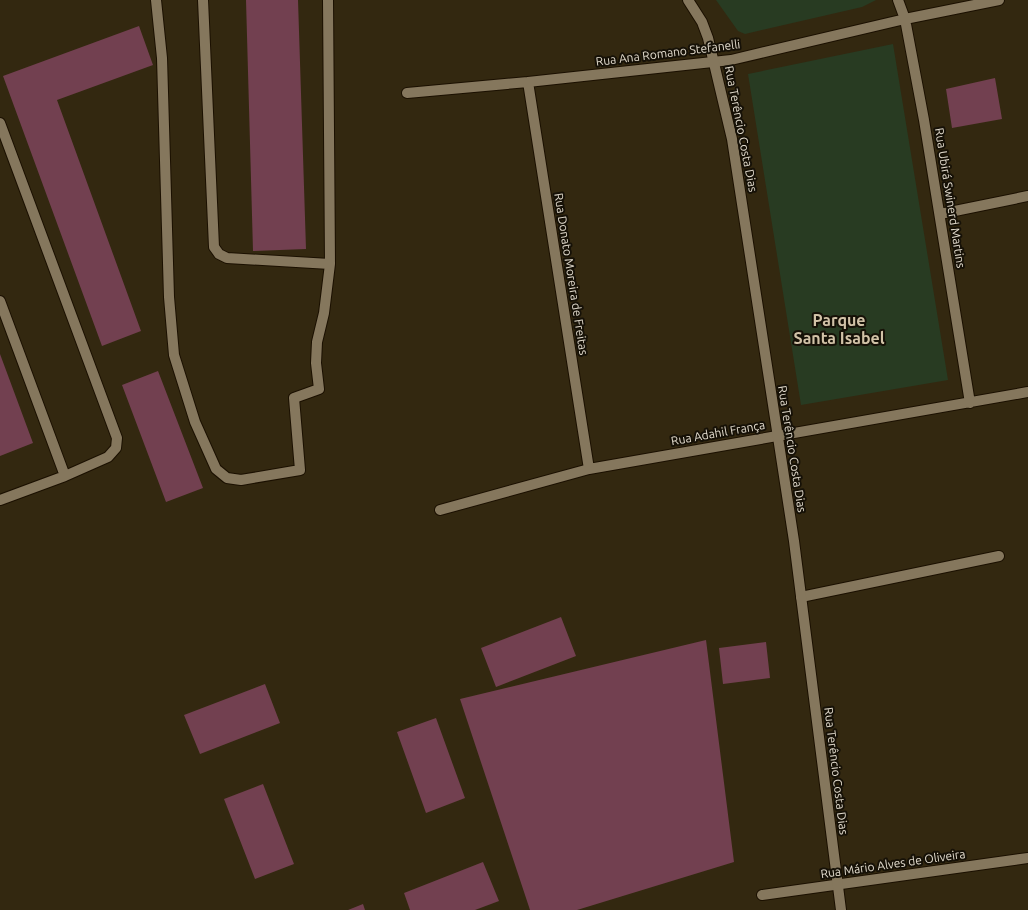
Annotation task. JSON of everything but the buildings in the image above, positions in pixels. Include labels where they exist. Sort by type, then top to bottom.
[{"type":"street","points":[[156,0],[162,58],[169,297],[174,355],[195,422],[216,469],[227,478],[241,480],[300,470],[294,398],[318,389],[316,363],[317,342],[324,313],[330,264],[328,0]]},
{"type":"street","points":[[203,0],[214,247],[219,254],[227,258],[330,264]]},
{"type":"street","name":"Rua Terêncio Costa Dias","points":[[688,0],[702,22],[715,63],[732,140],[801,597],[841,910]]},
{"type":"street","name":"Rua Ubirá Swinerd Martins","points":[[898,0],[904,19],[924,120],[970,403]]},
{"type":"street","name":"Rua Ana Romano Stefanelli","points":[[407,93],[715,63],[904,19],[999,0]]},
{"type":"street","name":"Rua Donato Moreira de Freitas","points":[[528,82],[589,470]]},
{"type":"street","points":[[0,123],[117,438],[116,448],[108,457],[65,476],[0,500]]},
{"type":"street","points":[[940,214],[1028,196]]},
{"type":"street","points":[[0,300],[65,476]]},
{"type":"street","name":"Rua Adahil França","points":[[440,510],[589,470],[1028,392]]},
{"type":"street","points":[[801,597],[999,556]]},
{"type":"street","name":"Rua Mário Alves de Oliveira","points":[[762,895],[1028,858]]},
{"type":"green space","points":[[716,0],[876,0],[862,7],[745,34],[738,31]]},
{"type":"green space","points":[[893,44],[948,380],[801,405],[748,74]]},
{"type":"district","name":"Parque Santa Isabel","points":[[839,329]]}]
